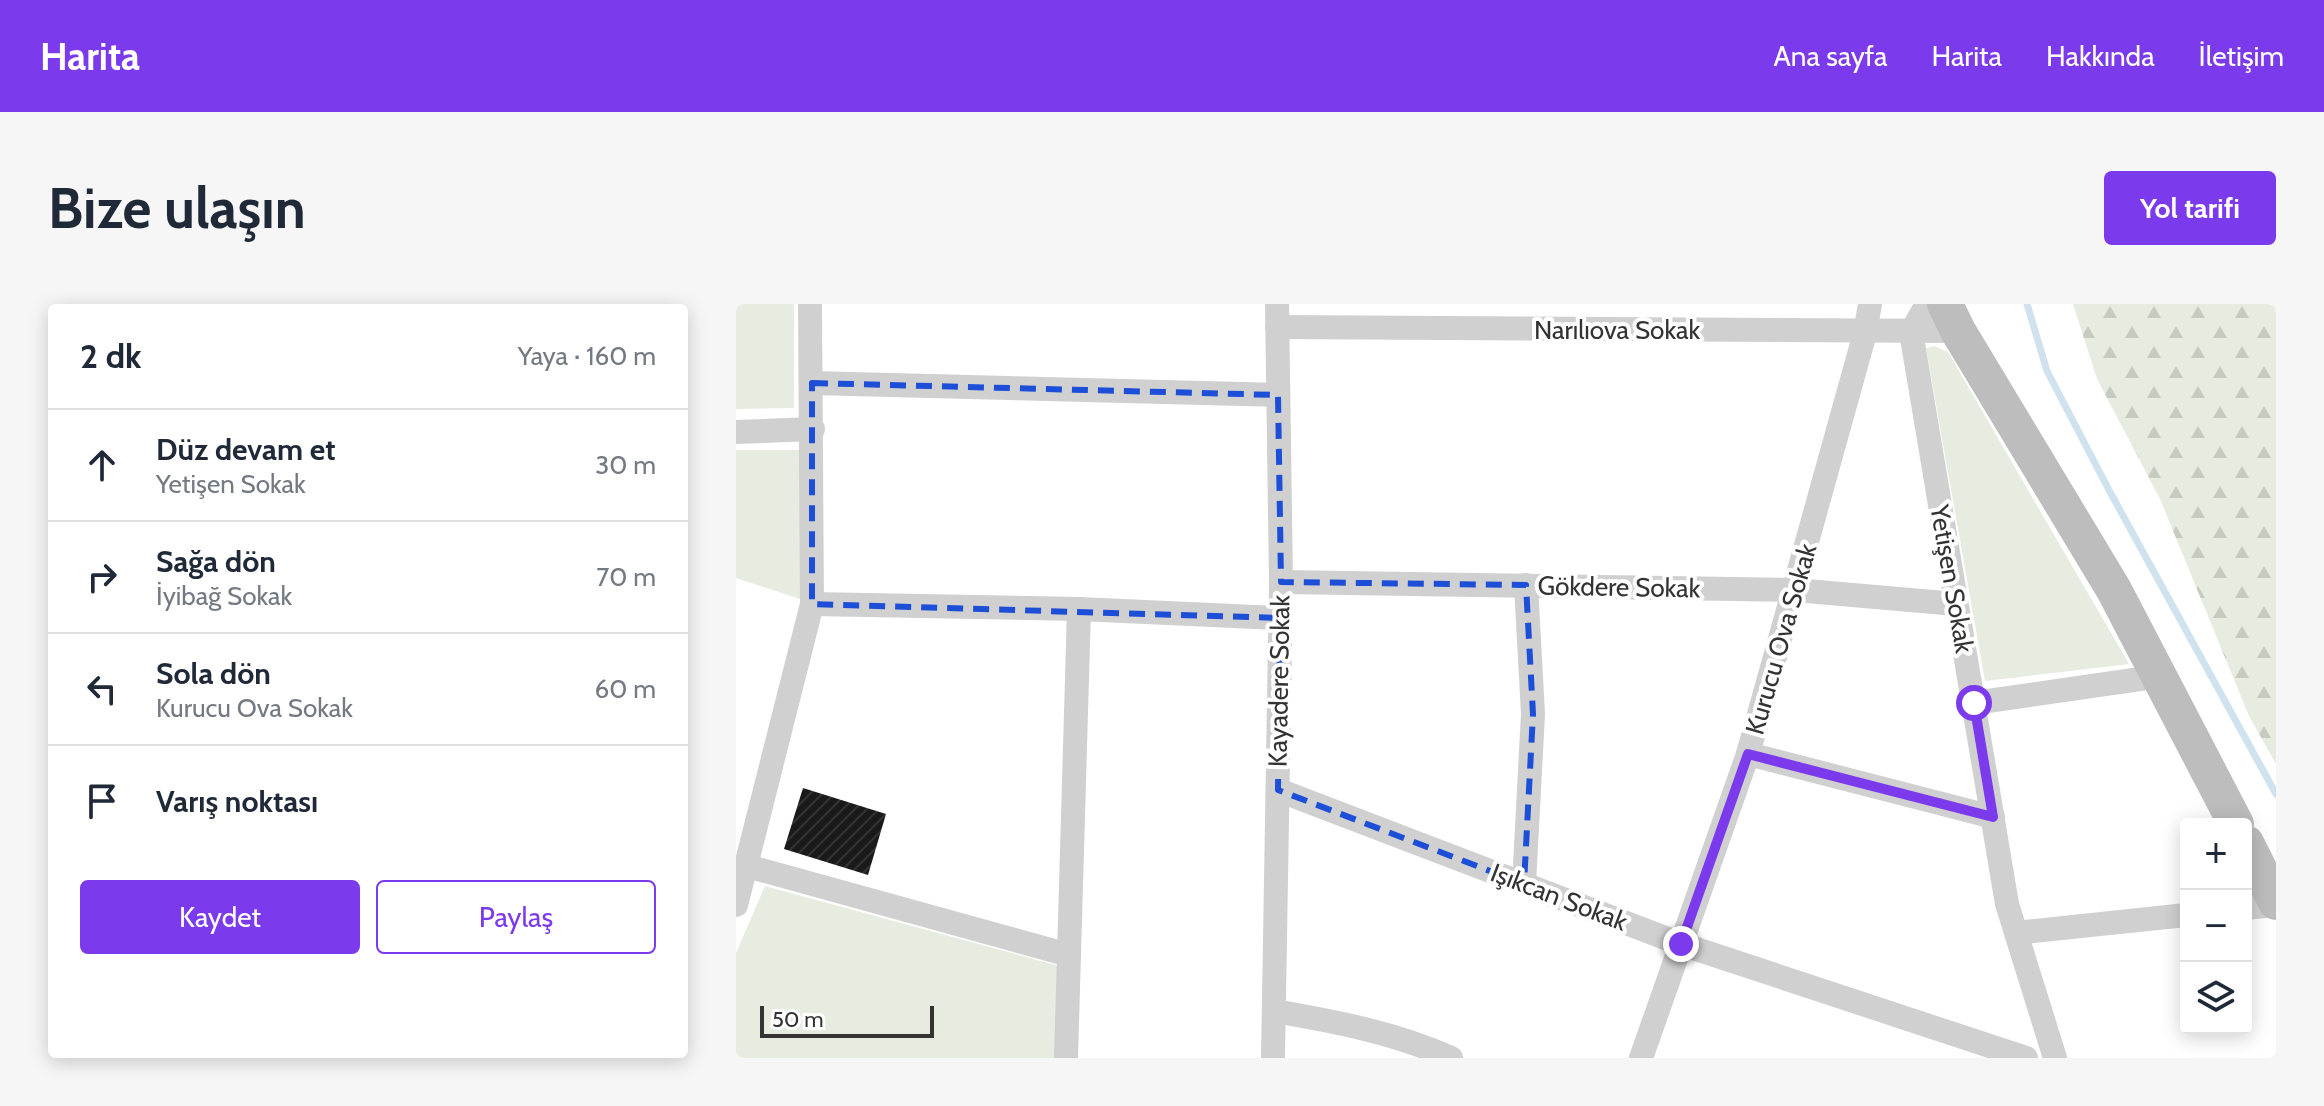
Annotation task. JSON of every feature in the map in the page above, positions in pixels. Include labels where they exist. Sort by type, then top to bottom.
[{"type":"main road","points":[[1952,318],[2114,590],[2233,818]]},
{"type":"main road","points":[[2252,855],[2276,903]]},
{"type":"street","points":[[736,905],[743,849],[812,604],[810,304]]},
{"type":"street","name":"Kurucu Ova Sokak","points":[[1641,1058],[1748,754],[1865,333],[1870,304]]},
{"type":"street","points":[[1911,332],[1927,304]]},
{"type":"street","name":"Narılıova Sokak","points":[[1277,316],[1865,333],[1911,332],[1952,318]]},
{"type":"street","name":"Kayadere Sokak","points":[[1273,1058],[1281,582],[1277,316]]},
{"type":"street","name":"Yetişen Sokak","points":[[1911,332],[2007,904],[2055,1058]]},
{"type":"street","points":[[812,383],[1278,395]]},
{"type":"street","points":[[736,432],[813,429]]},
{"type":"street","name":"Gökdere Sokak","points":[[1281,582],[1795,590],[1956,604]]},
{"type":"street","points":[[1524,884],[1533,714],[1526,585]]},
{"type":"street","points":[[812,604],[1079,609],[1280,618]]},
{"type":"street","points":[[1066,1058],[1079,609]]},
{"type":"street","points":[[1974,703],[2161,676]]},
{"type":"street","points":[[1748,754],[1993,817]]},
{"type":"street","name":"Işıkcan Sokak","points":[[1278,790],[1681,944],[2026,1058]]},
{"type":"street","points":[[743,849],[1069,955]]},
{"type":"street","points":[[2252,907],[2276,903]]},
{"type":"street","points":[[2016,933],[2180,916]]},
{"type":"street","points":[[1274,1011],[1317,1018],[1429,1048],[1451,1058]]},
{"type":"highlighted area","points":[[812,383],[1278,395],[1281,582],[1526,585],[1533,714],[1524,884],[1278,790],[1280,618],[812,604]]},
{"type":"green space","points":[[736,304],[794,304],[794,408],[736,409]]},
{"type":"green space","points":[[2073,304],[2276,304],[2276,764],[2249,716],[2160,499],[2097,379]]},
{"type":"green space","points":[[1934,346],[1948,352],[2129,664],[1985,681],[1926,348]]},
{"type":"green space","points":[[736,450],[810,450],[803,600],[736,578]]},
{"type":"green space","points":[[765,886],[1059,966],[1056,1058],[736,1058],[736,953]]},
{"type":"building","points":[[803,788],[886,814],[868,875],[784,849]]},
{"type":"waterway","points":[[2027,304],[2047,371],[2276,794]]},
{"type":"route","points":[[1681,944],[1748,754],[1993,817],[1974,703]]}]
